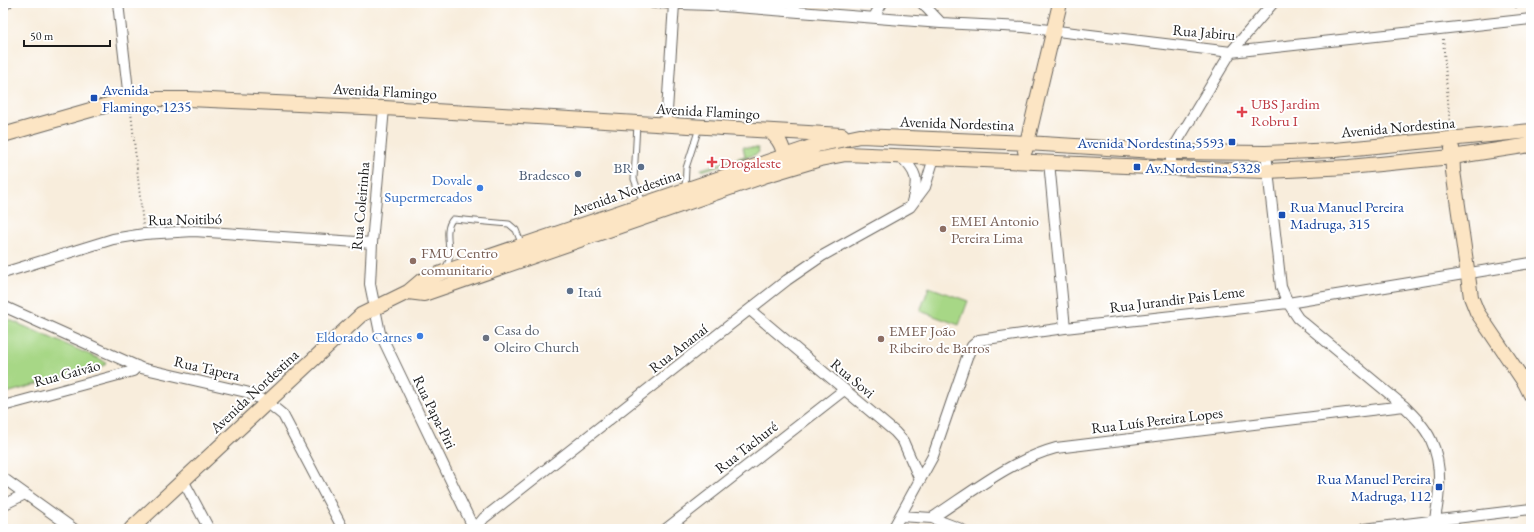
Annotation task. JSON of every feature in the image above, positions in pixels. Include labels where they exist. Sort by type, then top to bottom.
[{"type":"main road","points":[[1023,162],[1060,3]]},
{"type":"main road","name":"Avenida Flamingo","points":[[3,135],[129,99],[188,99],[384,108],[699,128],[860,136]]},
{"type":"main road","name":"Avenida Flamingo","points":[[769,131],[777,136],[782,144],[787,162]]},
{"type":"main road","name":"Avenida Nordestina","points":[[408,292],[424,294],[787,162],[817,145],[860,136],[1027,143],[1171,152],[1266,153],[1335,150],[1531,132]]},
{"type":"main road","points":[[1451,139],[1452,157],[1471,297],[1477,312],[1521,376],[1531,395]]},
{"type":"main road","name":"Avenida Nordestina","points":[[131,529],[361,314],[408,292],[421,281],[444,272],[685,190],[787,162],[820,159],[846,154],[1266,171],[1349,167],[1452,157],[1531,145]]},
{"type":"street","points":[[3,5],[7,3]]},
{"type":"street","points":[[118,3],[129,99]]},
{"type":"street","name":"Rua Jabiru","points":[[653,3],[1054,30],[1231,52],[1442,30],[1531,19]]},
{"type":"street","points":[[874,17],[882,3]]},
{"type":"street","points":[[922,3],[941,23]]},
{"type":"street","points":[[1170,168],[1171,152],[1231,52],[1273,3]]},
{"type":"street","points":[[666,126],[674,4]]},
{"type":"street","name":"Rua Coleirinha","points":[[374,307],[370,284],[372,243],[384,108]]},
{"type":"street","points":[[1266,153],[1266,171],[1281,287],[1288,303],[1298,318],[1404,406],[1418,420],[1431,439],[1437,455],[1438,503],[1434,524]]},
{"type":"street","points":[[900,156],[912,167],[916,176],[914,194],[910,207]]},
{"type":"street","name":"Rua Ananaí","points":[[475,529],[484,518],[787,280],[822,256],[910,207],[925,187],[934,158]]},
{"type":"street","points":[[1049,162],[1065,328]]},
{"type":"street","name":"Rua Noitibó","points":[[3,273],[112,239],[144,234],[194,231],[372,243]]},
{"type":"street","name":"Rua Jurandir Pais Leme","points":[[894,529],[933,456],[972,346],[983,339],[1065,328],[1288,303],[1531,264]]},
{"type":"street","name":"Rua Tapera","points":[[3,306],[137,366],[246,392],[267,402],[283,415],[343,529]]},
{"type":"street","name":"Rua Papa-Piri","points":[[374,307],[380,333],[475,529]]},
{"type":"street","name":"Rua Sovi","points":[[750,310],[896,432],[903,441],[920,480]]},
{"type":"street","name":"Rua Gaivão","points":[[3,406],[134,371],[137,366]]},
{"type":"street","name":"Rua Tachuré","points":[[666,529],[705,497],[844,390]]},
{"type":"street","name":"Rua Luís Pereira Lopes","points":[[932,518],[1019,462],[1038,453],[1056,448],[1404,406]]},
{"type":"street","points":[[3,478],[74,529]]},
{"type":"street","points":[[183,480],[208,529]]},
{"type":"street","points":[[3,505],[25,494]]},
{"type":"street","points":[[1364,529],[1434,524],[1531,509]]},
{"type":"street","points":[[900,516],[932,518],[960,529]]},
{"type":"lane","points":[[637,124],[634,179],[643,204]]},
{"type":"lane","points":[[685,190],[686,168],[699,128]]},
{"type":"lane","points":[[444,272],[449,260],[448,229],[450,222],[453,220],[509,224],[516,230],[522,246]]},
{"type":"path","points":[[1442,30],[1451,139]]},
{"type":"path","points":[[129,99],[144,234]]},
{"type":"green space","points":[[743,147],[758,148],[759,152],[757,154],[702,171],[701,169],[745,156]]},
{"type":"green space","points":[[929,287],[968,301],[959,325],[920,311]]},
{"type":"green space","points":[[3,317],[106,363],[105,365],[3,394]]},
{"type":"place","name":"Avenida Flamingo, 1235","points":[[94,98]]},
{"type":"place","name":"UBS Jardim Robru I","points":[[1242,112]]},
{"type":"place","name":"Avenida Nordestina,5593","points":[[1232,142]]},
{"type":"place","name":"Drogaleste","points":[[712,162]]},
{"type":"place","name":"BR","points":[[641,167]]},
{"type":"place","name":"Av.Nordestina,5328","points":[[1137,167]]},
{"type":"place","name":"Bradesco","points":[[578,174]]},
{"type":"place","name":"Dovale Supermercados","points":[[480,188]]},
{"type":"place","name":"Rua Manuel Pereira Madruga, 315","points":[[1282,215]]},
{"type":"place","name":"EMEI Antonio Pereira Lima","points":[[943,229]]},
{"type":"place","name":"FMU Centro comunitario","points":[[413,261]]},
{"type":"place","name":"Itaú","points":[[570,291]]},
{"type":"place","name":"Eldorado Carnes","points":[[420,336]]},
{"type":"place","name":"Casa do Oleiro Church","points":[[486,338]]},
{"type":"place","name":"EMEF João Ribeiro de Barros","points":[[881,339]]},
{"type":"place","name":"Rua Manuel Pereira Madruga, 112","points":[[1439,487]]}]
